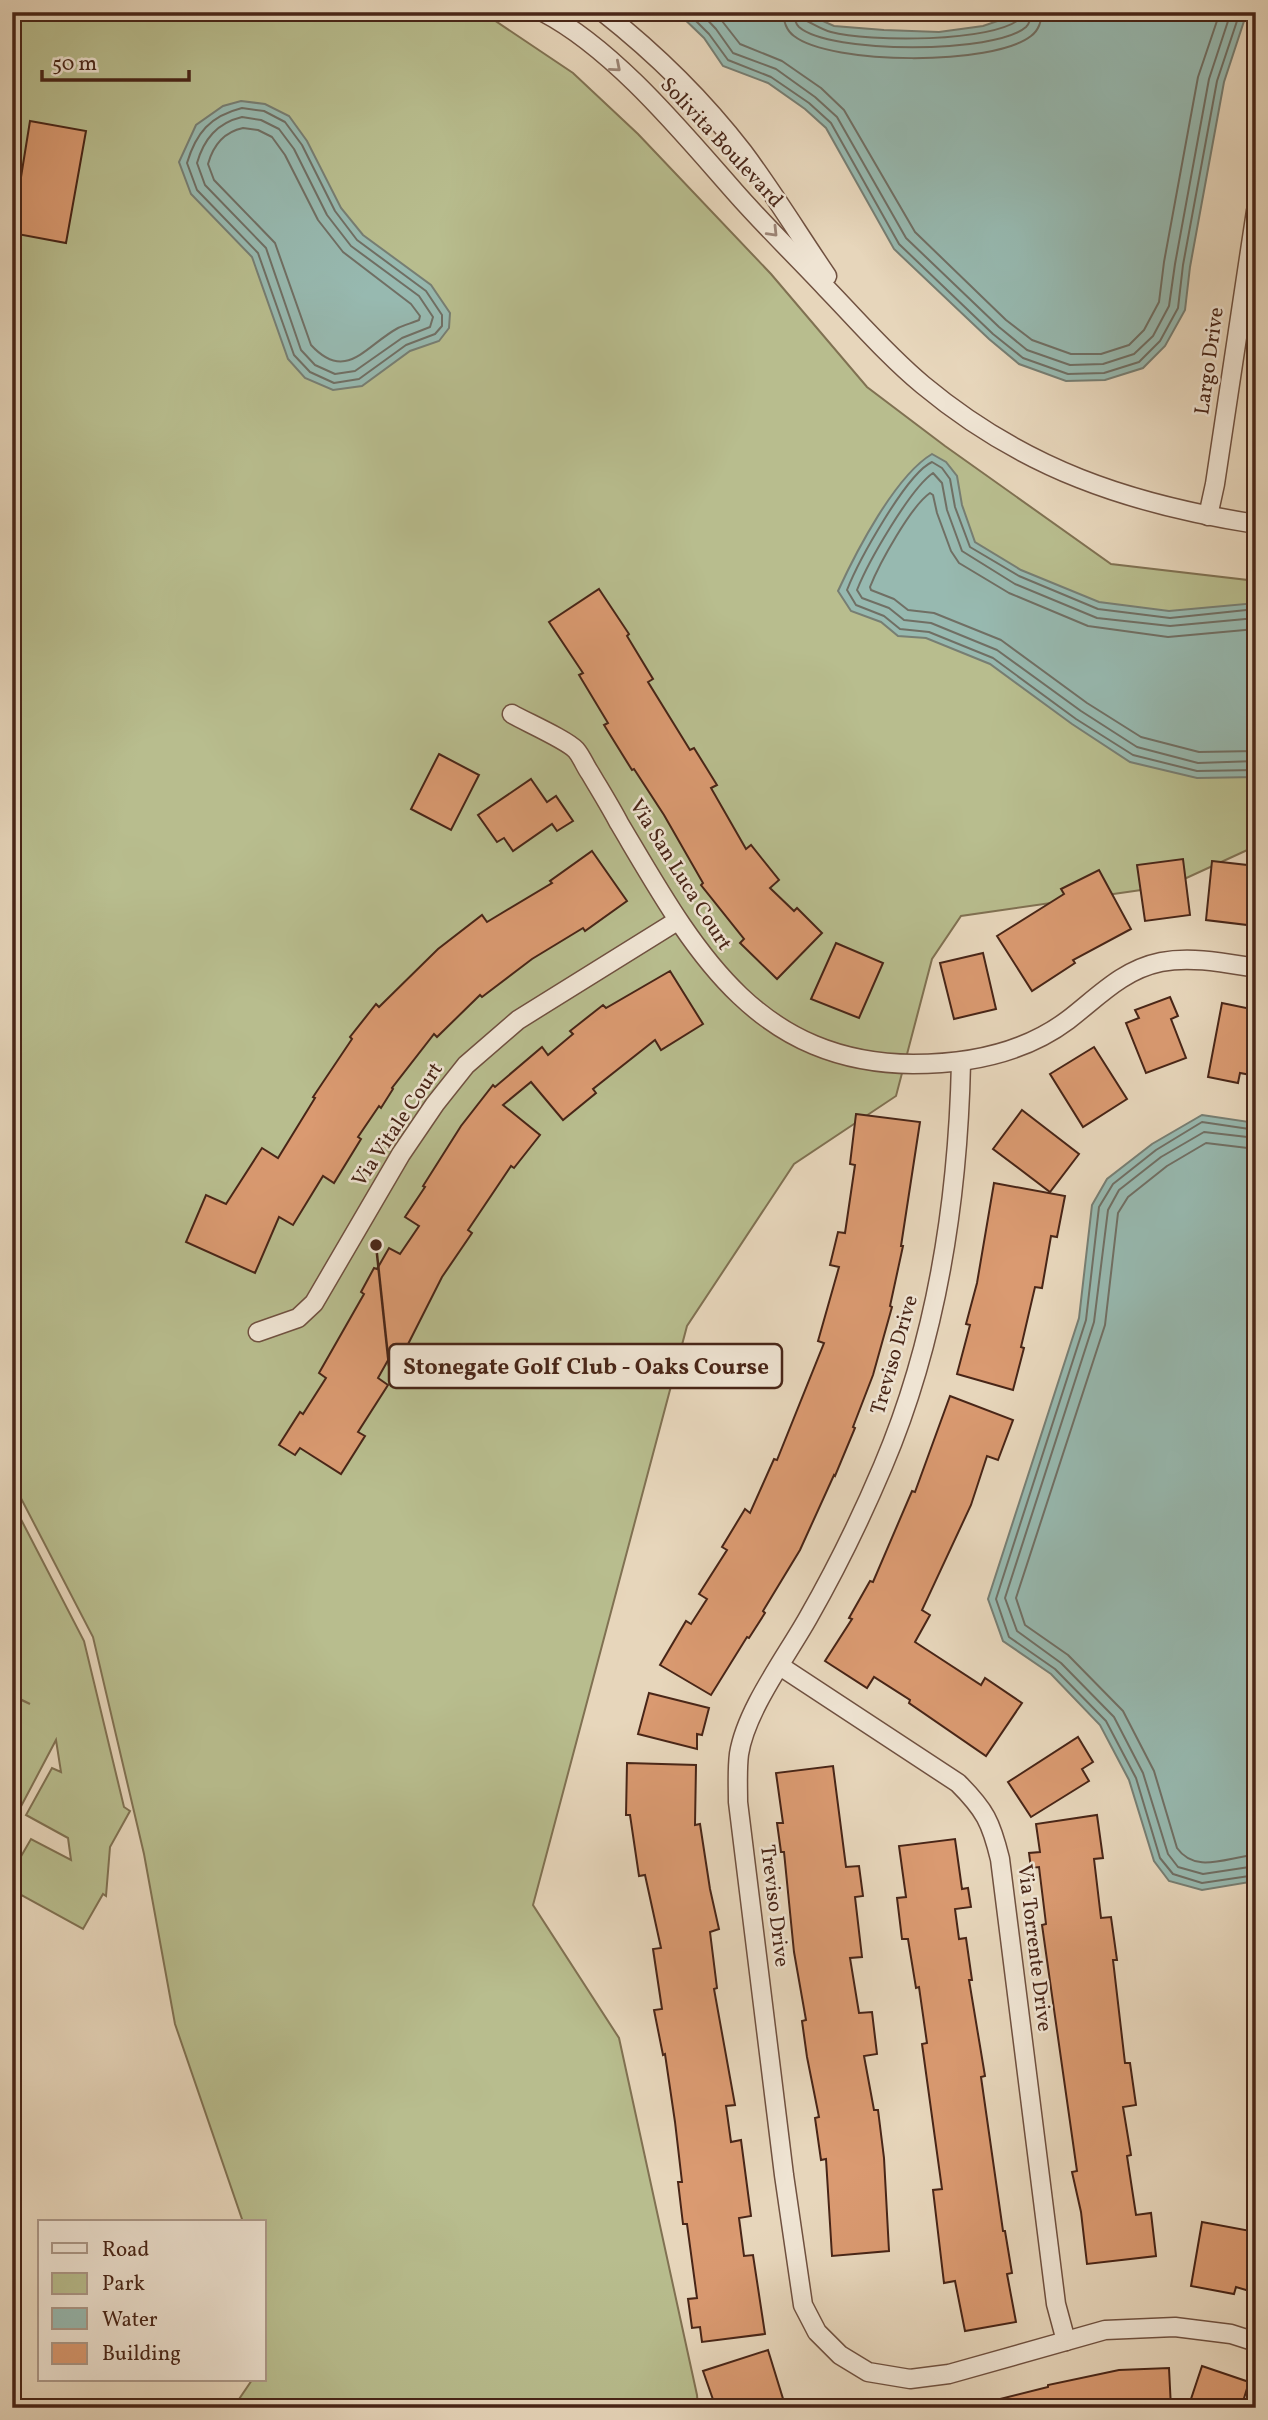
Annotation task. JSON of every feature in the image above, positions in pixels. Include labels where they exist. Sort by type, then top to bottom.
[{"type":"street","name":"Solivita Boulevard","points":[[543,12],[567,18],[579,35],[630,79],[679,127],[738,196],[887,353],[961,415],[1028,456],[1103,489],[1141,501],[1256,524]]},
{"type":"street","name":"Solivita Boulevard","points":[[603,12],[681,81],[727,133],[756,170],[854,317]]},
{"type":"street","name":"Largo Drive","points":[[1208,516],[1256,211]]},
{"type":"street","name":"Via San Luca Court","points":[[512,714],[575,749],[677,921],[731,989],[763,1016],[791,1034],[826,1049],[888,1063],[961,1063],[995,1055],[1040,1036],[1066,1022],[1121,977],[1147,965],[1195,960],[1256,968]]},
{"type":"street","name":"Via Vitale Court","points":[[258,1332],[298,1318],[314,1303],[401,1154],[466,1065],[518,1020],[677,921]]},
{"type":"street","name":"Treviso Drive","points":[[961,1063],[960,1126],[949,1218],[940,1281],[917,1373],[884,1464],[836,1568],[755,1709],[739,1753],[738,1802],[803,2305],[817,2332],[840,2355],[868,2372],[909,2379],[949,2374],[1105,2330],[1175,2326],[1231,2334],[1256,2342]]},
{"type":"street","name":"Via Torrente Drive","points":[[780,1666],[958,1783],[980,1805],[993,1830],[1000,1859],[1056,2304],[1066,2341]]},
{"type":"green space","points":[[12,12],[479,12],[573,73],[638,134],[771,274],[867,387],[945,446],[1111,564],[1256,581],[1256,846],[1169,886],[961,916],[932,959],[896,1096],[794,1164],[687,1326],[533,1905],[619,2038],[698,2408],[233,2408],[251,2382],[266,2382],[266,2220],[242,2220],[175,2024],[144,1854],[93,1637],[12,1481]]},
{"type":"green space","points":[[12,1502],[84,1641],[124,1807],[130,1811],[110,1847],[106,1896],[103,1894],[83,1929],[12,1890],[12,1872],[31,1839],[71,1860],[68,1838],[26,1815],[52,1768],[61,1772],[56,1740],[17,1814],[12,1812],[12,1707],[17,1698],[30,1704],[12,1695]]},
{"type":"water","points":[[677,12],[803,12],[834,26],[939,32],[983,26],[1024,12],[1247,12],[1224,82],[1190,267],[1185,310],[1165,346],[1143,368],[1105,380],[1066,381],[1019,364],[894,249],[826,128],[805,109],[768,83],[723,66],[704,38]]},
{"type":"water","points":[[241,101],[265,104],[289,116],[307,141],[341,208],[363,235],[431,285],[450,313],[449,328],[439,341],[410,351],[362,386],[333,390],[305,378],[288,359],[252,257],[191,194],[179,162],[196,125],[223,106]]},
{"type":"water","points":[[932,454],[946,462],[957,476],[962,505],[975,542],[1021,570],[1099,602],[1169,611],[1256,603],[1256,777],[1197,778],[1130,762],[1072,724],[990,664],[926,638],[898,636],[881,622],[851,611],[838,591],[855,556],[904,479]]},
{"type":"water","points":[[1202,1115],[1256,1123],[1256,1881],[1202,1890],[1169,1881],[1154,1861],[1129,1780],[1100,1725],[1051,1674],[1003,1641],[988,1599],[1079,1318],[1092,1205],[1107,1179],[1152,1144]]},
{"type":"building","points":[[30,121],[86,131],[66,243],[12,233]]},
{"type":"building","points":[[599,589],[629,634],[627,636],[653,679],[648,682],[690,750],[694,748],[717,785],[711,788],[746,849],[751,845],[779,880],[770,888],[794,911],[797,908],[822,933],[777,979],[740,943],[744,939],[701,885],[703,883],[664,815],[604,725],[608,723],[579,675],[583,673],[549,622]]},
{"type":"building","points":[[439,754],[479,775],[451,830],[411,809]]},
{"type":"building","points":[[531,779],[547,802],[556,796],[573,821],[557,831],[552,824],[513,851],[504,838],[497,842],[478,815]]},
{"type":"building","points":[[592,851],[627,901],[585,931],[583,928],[532,959],[482,997],[480,995],[437,1037],[434,1034],[358,1137],[361,1139],[334,1183],[323,1176],[293,1225],[279,1217],[255,1273],[186,1242],[206,1195],[226,1204],[262,1148],[278,1158],[315,1098],[313,1097],[352,1039],[350,1037],[376,1004],[379,1007],[438,949],[482,915],[487,922],[552,883],[550,881]]},
{"type":"building","points":[[1183,859],[1190,915],[1145,921],[1137,865]]},
{"type":"building","points":[[1212,861],[1256,866],[1256,926],[1206,920]]},
{"type":"building","points":[[1099,870],[1131,929],[1073,960],[1075,963],[1032,991],[997,936],[1064,894],[1061,889]]},
{"type":"building","points":[[836,943],[883,963],[859,1018],[811,999]]},
{"type":"building","points":[[983,953],[996,1009],[954,1019],[940,963]]},
{"type":"building","points":[[670,971],[703,1024],[661,1050],[655,1040],[593,1089],[596,1093],[563,1120],[531,1082],[503,1105],[540,1135],[514,1168],[511,1166],[468,1230],[472,1233],[442,1277],[401,1358],[392,1353],[378,1378],[388,1385],[358,1432],[365,1436],[341,1474],[300,1448],[295,1455],[279,1445],[326,1378],[319,1373],[364,1294],[361,1292],[374,1268],[377,1269],[389,1248],[400,1254],[419,1226],[405,1217],[461,1126],[493,1085],[495,1087],[542,1047],[548,1055],[573,1034],[570,1031],[603,1005],[606,1008]]},
{"type":"building","points":[[1170,997],[1178,1016],[1171,1019],[1186,1058],[1146,1073],[1126,1023],[1139,1018],[1135,1010]]},
{"type":"building","points":[[1222,1003],[1256,1010],[1256,1051],[1251,1075],[1240,1073],[1238,1083],[1208,1077]]},
{"type":"building","points":[[1094,1047],[1127,1099],[1083,1127],[1050,1074]]},
{"type":"building","points":[[1022,1110],[1079,1154],[1050,1192],[993,1149]]},
{"type":"building","points":[[856,1114],[920,1122],[903,1246],[890,1306],[892,1307],[873,1375],[835,1476],[800,1550],[763,1611],[765,1613],[711,1695],[660,1665],[686,1621],[691,1624],[707,1599],[699,1594],[727,1550],[722,1547],[745,1509],[750,1513],[774,1459],[777,1460],[824,1343],[818,1341],[839,1267],[830,1265],[838,1232],[845,1233],[855,1165],[850,1164]]},
{"type":"building","points":[[994,1183],[1065,1196],[1057,1237],[1051,1236],[1042,1288],[1035,1287],[1013,1390],[957,1374],[970,1325],[966,1324],[977,1283]]},
{"type":"building","points":[[950,1396],[1013,1420],[998,1460],[987,1456],[971,1505],[922,1610],[930,1615],[915,1642],[981,1685],[985,1678],[1022,1703],[986,1756],[874,1677],[867,1688],[825,1661],[852,1619],[849,1618],[870,1581],[873,1582],[912,1491],[915,1492]]},
{"type":"building","points":[[649,1693],[709,1708],[702,1735],[697,1734],[697,1749],[638,1734]]},
{"type":"building","points":[[1078,1737],[1093,1762],[1082,1769],[1089,1781],[1031,1817],[1008,1782]]},
{"type":"building","points":[[627,1763],[696,1765],[695,1825],[700,1824],[719,1929],[710,1932],[717,1988],[714,1989],[735,2105],[726,2106],[731,2142],[741,2140],[751,2216],[739,2218],[744,2256],[753,2255],[765,2334],[702,2342],[700,2327],[692,2328],[688,2299],[697,2298],[687,2224],[683,2224],[678,2182],[682,2182],[665,2054],[663,2055],[654,2010],[662,2009],[653,1949],[661,1948],[645,1875],[639,1876],[630,1815],[626,1815]]},
{"type":"building","points":[[833,1766],[846,1867],[859,1866],[863,1896],[855,1897],[862,1957],[850,1958],[859,2013],[872,2012],[877,2054],[864,2056],[874,2110],[878,2110],[884,2158],[889,2251],[832,2256],[826,2159],[821,2160],[815,2118],[819,2117],[802,2021],[806,2020],[794,1952],[784,1852],[781,1852],[777,1823],[783,1823],[776,1773]]},
{"type":"building","points":[[1097,1815],[1103,1858],[1094,1859],[1101,1918],[1111,1917],[1117,1960],[1113,1960],[1125,2063],[1130,2063],[1136,2105],[1123,2107],[1131,2155],[1127,2156],[1136,2215],[1151,2213],[1156,2256],[1087,2264],[1081,2212],[1072,2172],[1077,2171],[1042,1925],[1046,1924],[1039,1867],[1031,1868],[1029,1853],[1040,1852],[1036,1824]]},
{"type":"building","points":[[955,1839],[962,1889],[968,1888],[971,1907],[955,1909],[959,1939],[966,1938],[972,1980],[969,1980],[985,2076],[981,2077],[1003,2231],[1012,2273],[1007,2274],[1016,2322],[965,2331],[955,2281],[944,2283],[933,2190],[942,2189],[922,2044],[927,2043],[919,1987],[916,1988],[908,1939],[902,1939],[897,1898],[906,1897],[899,1846]]},
{"type":"building","points":[[1202,2222],[1256,2232],[1256,2293],[1236,2287],[1234,2294],[1191,2286]]},
{"type":"building","points":[[768,2350],[784,2402],[767,2408],[765,2400],[741,2408],[716,2408],[703,2371]]},
{"type":"building","points":[[1202,2366],[1249,2382],[1241,2408],[1188,2408]]},
{"type":"building","points":[[1169,2368],[1171,2408],[989,2408],[988,2402],[1048,2385],[1119,2370]]},
{"type":"place","name":"Stonegate Golf Club - Oaks Course","points":[[376,1245]]}]
